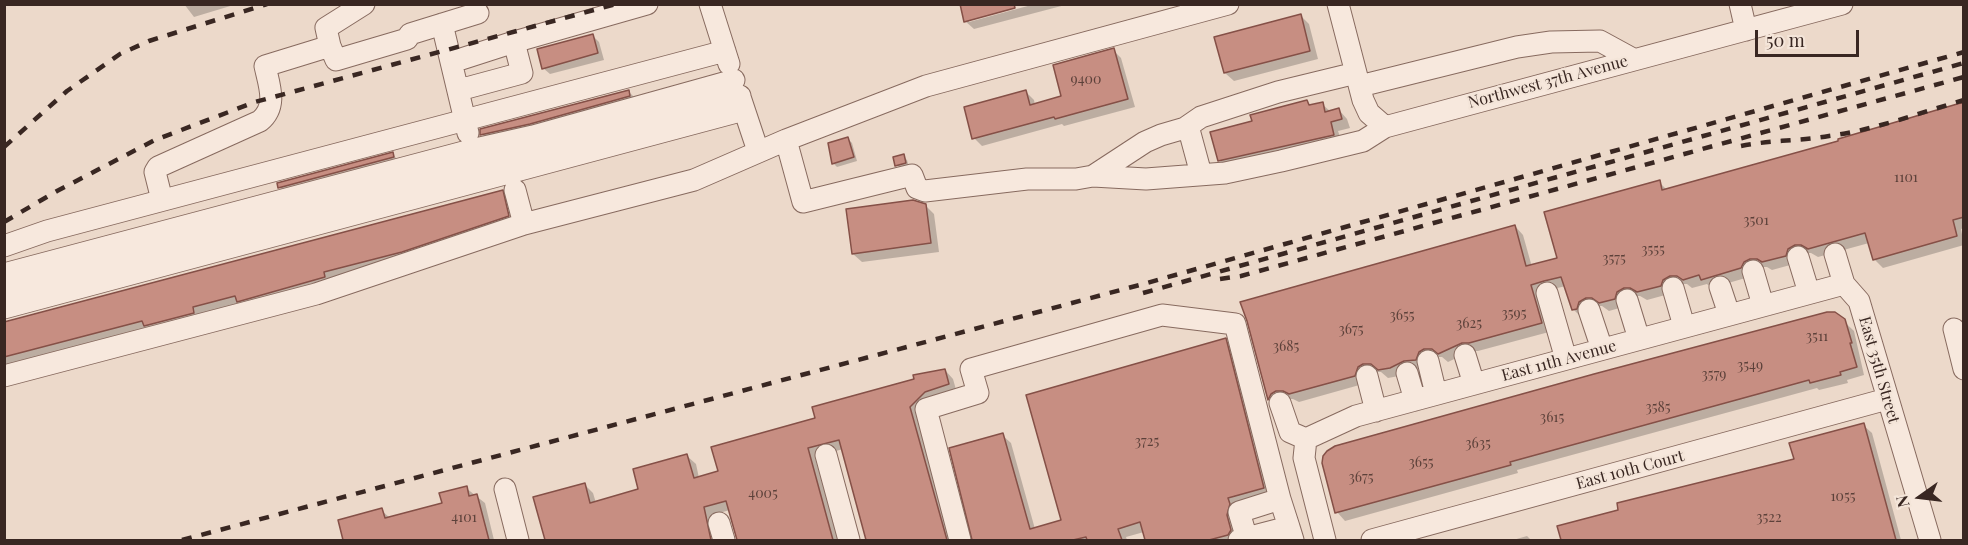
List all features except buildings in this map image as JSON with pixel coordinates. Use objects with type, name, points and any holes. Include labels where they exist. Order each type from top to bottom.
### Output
[{"type":"street","points":[[364,4],[326,28],[336,60],[407,39],[410,34],[478,13]]},
{"type":"street","points":[[452,62],[647,4]]},
{"type":"street","points":[[710,4],[758,151]]},
{"type":"street","points":[[4,376],[316,294],[524,224],[694,180],[758,151],[926,86],[1228,4]]},
{"type":"street","points":[[1338,4],[1369,113],[1385,127]]},
{"type":"street","points":[[1740,4],[1746,30]]},
{"type":"street","name":"Northwest 37th Avenue","points":[[786,140],[803,202],[912,174],[917,188],[925,190],[1016,180],[1076,179],[1093,176],[1146,179],[1252,168],[1363,141],[1385,127],[1842,4]]},
{"type":"street","points":[[442,24],[473,158]]},
{"type":"street","points":[[1093,176],[1153,138],[1188,126],[1201,117],[1270,94],[1551,42],[1600,41],[1633,59]]},
{"type":"street","points":[[459,90],[522,73],[514,42]]},
{"type":"street","points":[[153,235],[155,172],[160,164],[255,124],[268,113],[272,97],[265,66],[330,46]]},
{"type":"street","points":[[4,246],[75,223],[725,51]]},
{"type":"street","points":[[4,291],[231,223],[473,158],[533,136],[740,95]]},
{"type":"street","points":[[4,308],[740,95]]},
{"type":"street","points":[[1188,126],[1201,174]]},
{"type":"street","points":[[4,274],[153,235],[231,223],[275,203],[473,158]]},
{"type":"street","points":[[266,172],[275,203]]},
{"type":"street","points":[[515,190],[524,224]]},
{"type":"street","points":[[75,223],[83,254]]},
{"type":"street","name":"East 35th Street","points":[[1835,254],[1844,284],[1859,301],[1930,540]]},
{"type":"street","points":[[1798,257],[1809,293]]},
{"type":"street","points":[[1753,271],[1763,305],[1844,284]]},
{"type":"street","points":[[1720,286],[1729,314]]},
{"type":"street","points":[[1673,288],[1684,326]]},
{"type":"street","points":[[1547,293],[1566,358]]},
{"type":"street","points":[[1627,300],[1639,339]]},
{"type":"street","name":"East 11th Avenue","points":[[1306,438],[1356,416],[1763,305]]},
{"type":"street","points":[[1589,310],[1602,349]]},
{"type":"street","points":[[960,540],[926,409],[978,393],[971,369],[1162,315],[1235,324],[1291,534],[1243,539],[1239,512],[1281,499]]},
{"type":"street","points":[[1954,330],[1964,369]]},
{"type":"street","points":[[1465,355],[1474,384]]},
{"type":"street","points":[[1428,361],[1436,394]]},
{"type":"street","points":[[1407,373],[1415,400]]},
{"type":"street","points":[[1367,376],[1376,411]]},
{"type":"street","name":"East 10th Court","points":[[1372,540],[1887,399]]},
{"type":"street","points":[[1280,403],[1290,432],[1306,438],[1304,458],[1325,540]]},
{"type":"street","points":[[826,455],[849,540]]},
{"type":"street","points":[[505,489],[518,540]]},
{"type":"railway","points":[[4,147],[67,91],[120,54],[149,41],[267,4]]},
{"type":"railway","points":[[4,222],[57,191],[155,140],[255,102],[616,4]]},
{"type":"railway","points":[[182,540],[1147,283],[1964,52]]},
{"type":"railway","points":[[1143,293],[1964,63]]},
{"type":"railway","points":[[1220,279],[1241,276],[1964,77]]},
{"type":"railway","points":[[1741,146],[1846,133],[1964,100]]}]
